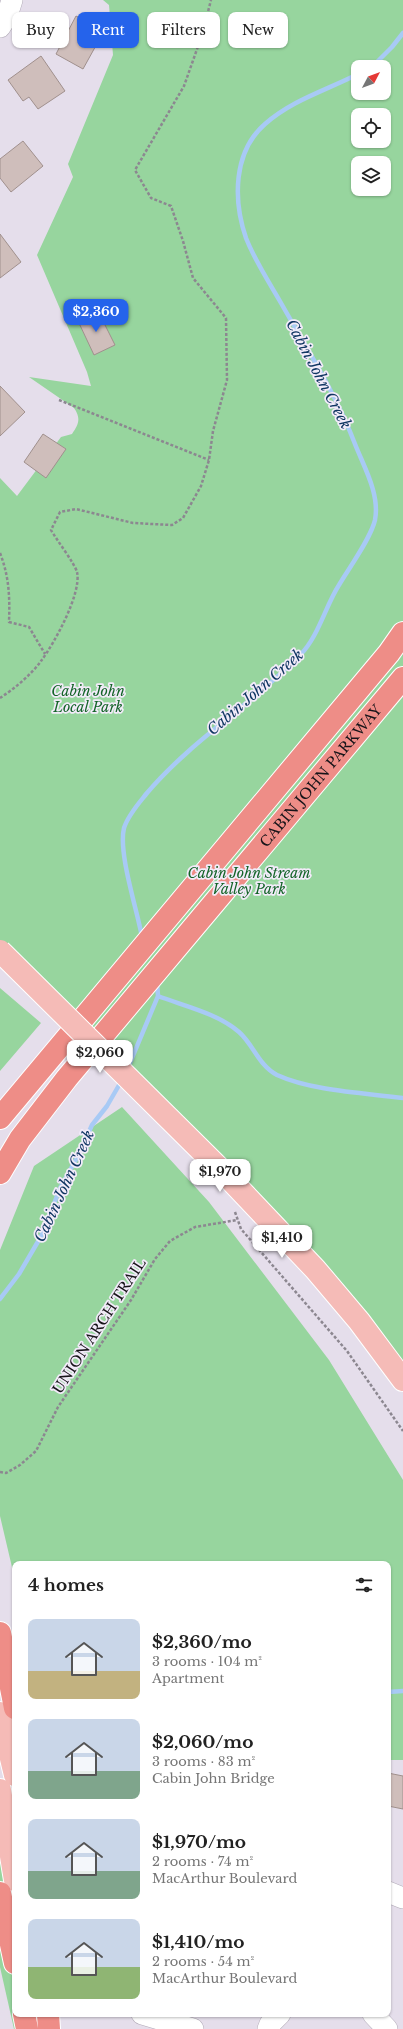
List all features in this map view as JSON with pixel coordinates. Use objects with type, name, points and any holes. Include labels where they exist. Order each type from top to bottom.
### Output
[{"type":"highway","name":"CABIN JOHN PARKWAY","points":[[0,1118],[389,653],[403,633]]},
{"type":"highway","name":"CABIN JOHN PARKWAY","points":[[0,1173],[20,1140],[67,1078],[403,678]]},
{"type":"highway","points":[[0,1633],[12,1693]]},
{"type":"highway","points":[[0,1893],[12,1949]]},
{"type":"highway","points":[[25,2017],[27,2029]]},
{"type":"highway","points":[[48,2017],[49,2029]]},
{"type":"main road","points":[[0,952],[223,1172],[319,1274],[359,1321],[403,1380]]},
{"type":"main road","points":[[0,1712],[12,1762]]},
{"type":"main road","points":[[0,1790],[12,1862]]},
{"type":"main road","points":[[27,2017],[27,2029]]},
{"type":"street","points":[[0,27],[7,16],[12,0]]},
{"type":"street","points":[[391,1893],[403,1898]]},
{"type":"street","points":[[268,2029],[270,2024],[277,2017]]},
{"type":"street","points":[[376,2017],[387,2029]]},
{"type":"street","points":[[147,2018],[193,2029]]},
{"type":"path","points":[[0,698],[9,692],[41,661],[61,626],[76,595],[76,572],[51,530],[60,512],[76,509],[133,523],[172,525],[183,518],[201,486],[209,460],[213,430],[227,380],[226,318],[193,278],[183,241],[171,206],[151,198],[134,170],[184,86],[202,35],[211,0]]},
{"type":"path","points":[[59,400],[209,460]]},
{"type":"path","points":[[0,553],[5,566],[10,591],[10,622],[29,627],[45,655]]},
{"type":"path","points":[[230,1206],[241,1229],[347,1351],[403,1431]]},
{"type":"path","name":"UNION ARCH TRAIL","points":[[0,1472],[6,1472],[20,1465],[36,1451],[58,1407],[131,1300],[154,1259],[170,1241],[195,1227],[238,1220]]},
{"type":"green space","name":"Cabin John Stream Valley Park","points":[[103,0],[403,0],[403,1380],[359,1321],[0,951],[0,478],[17,496],[61,437],[72,434],[78,424],[78,415],[74,408],[29,377],[91,386],[87,372],[37,255],[73,177],[68,164],[113,55],[112,48],[139,48],[139,12],[110,12],[109,5]]},
{"type":"green space","points":[[0,988],[41,1023],[0,1071]]},
{"type":"green space","points":[[122,1107],[209,1202],[329,1360],[403,1480],[403,1760],[391,1760],[391,1561],[12,1561],[12,1567],[0,1516],[0,1250],[34,1166]]},
{"type":"green space","points":[[12,1835],[12,2017],[16,2017],[20,2029],[14,2029],[0,1967],[0,1845]]},
{"type":"building","points":[[77,17],[77,48],[95,48],[83,69],[56,54],[59,48],[69,48],[69,29]]},
{"type":"building","points":[[41,56],[65,91],[38,109],[29,97],[23,101],[8,80]]},
{"type":"building","points":[[23,141],[43,166],[11,192],[0,178],[0,159]]},
{"type":"building","points":[[0,234],[21,262],[0,278]]},
{"type":"building","points":[[98,311],[115,345],[94,355],[78,321]]},
{"type":"building","points":[[0,386],[25,412],[0,436]]},
{"type":"building","points":[[43,434],[66,449],[46,478],[24,462]]},
{"type":"building","points":[[391,1774],[403,1776],[403,1809],[391,1807]]},
{"type":"waterway","name":"Cabin John Creek","points":[[379,60],[403,33]]},
{"type":"waterway","name":"Cabin John Creek","points":[[142,937],[124,852],[124,828],[128,818],[147,793],[165,774],[203,738],[263,689],[307,647],[317,630],[334,593],[369,535],[375,520],[375,500],[367,471],[339,407],[321,372],[262,271],[250,247],[242,223],[238,193],[241,162],[254,135],[265,124],[287,108],[351,77]]},
{"type":"waterway","name":"Cabin John Creek","points":[[127,1070],[158,996],[157,982]]},
{"type":"waterway","points":[[158,996],[211,1015],[230,1025],[244,1037],[265,1066],[277,1075],[306,1085],[322,1088],[403,1098]]},
{"type":"waterway","name":"Cabin John Creek","points":[[0,1299],[19,1274],[43,1233],[60,1188],[78,1156],[92,1125],[107,1106],[122,1080]]},
{"type":"waterway","points":[[391,1692],[403,1691]]},
{"type":"park label","name":"Cabin John Local Park","points":[[88,700]]}]
